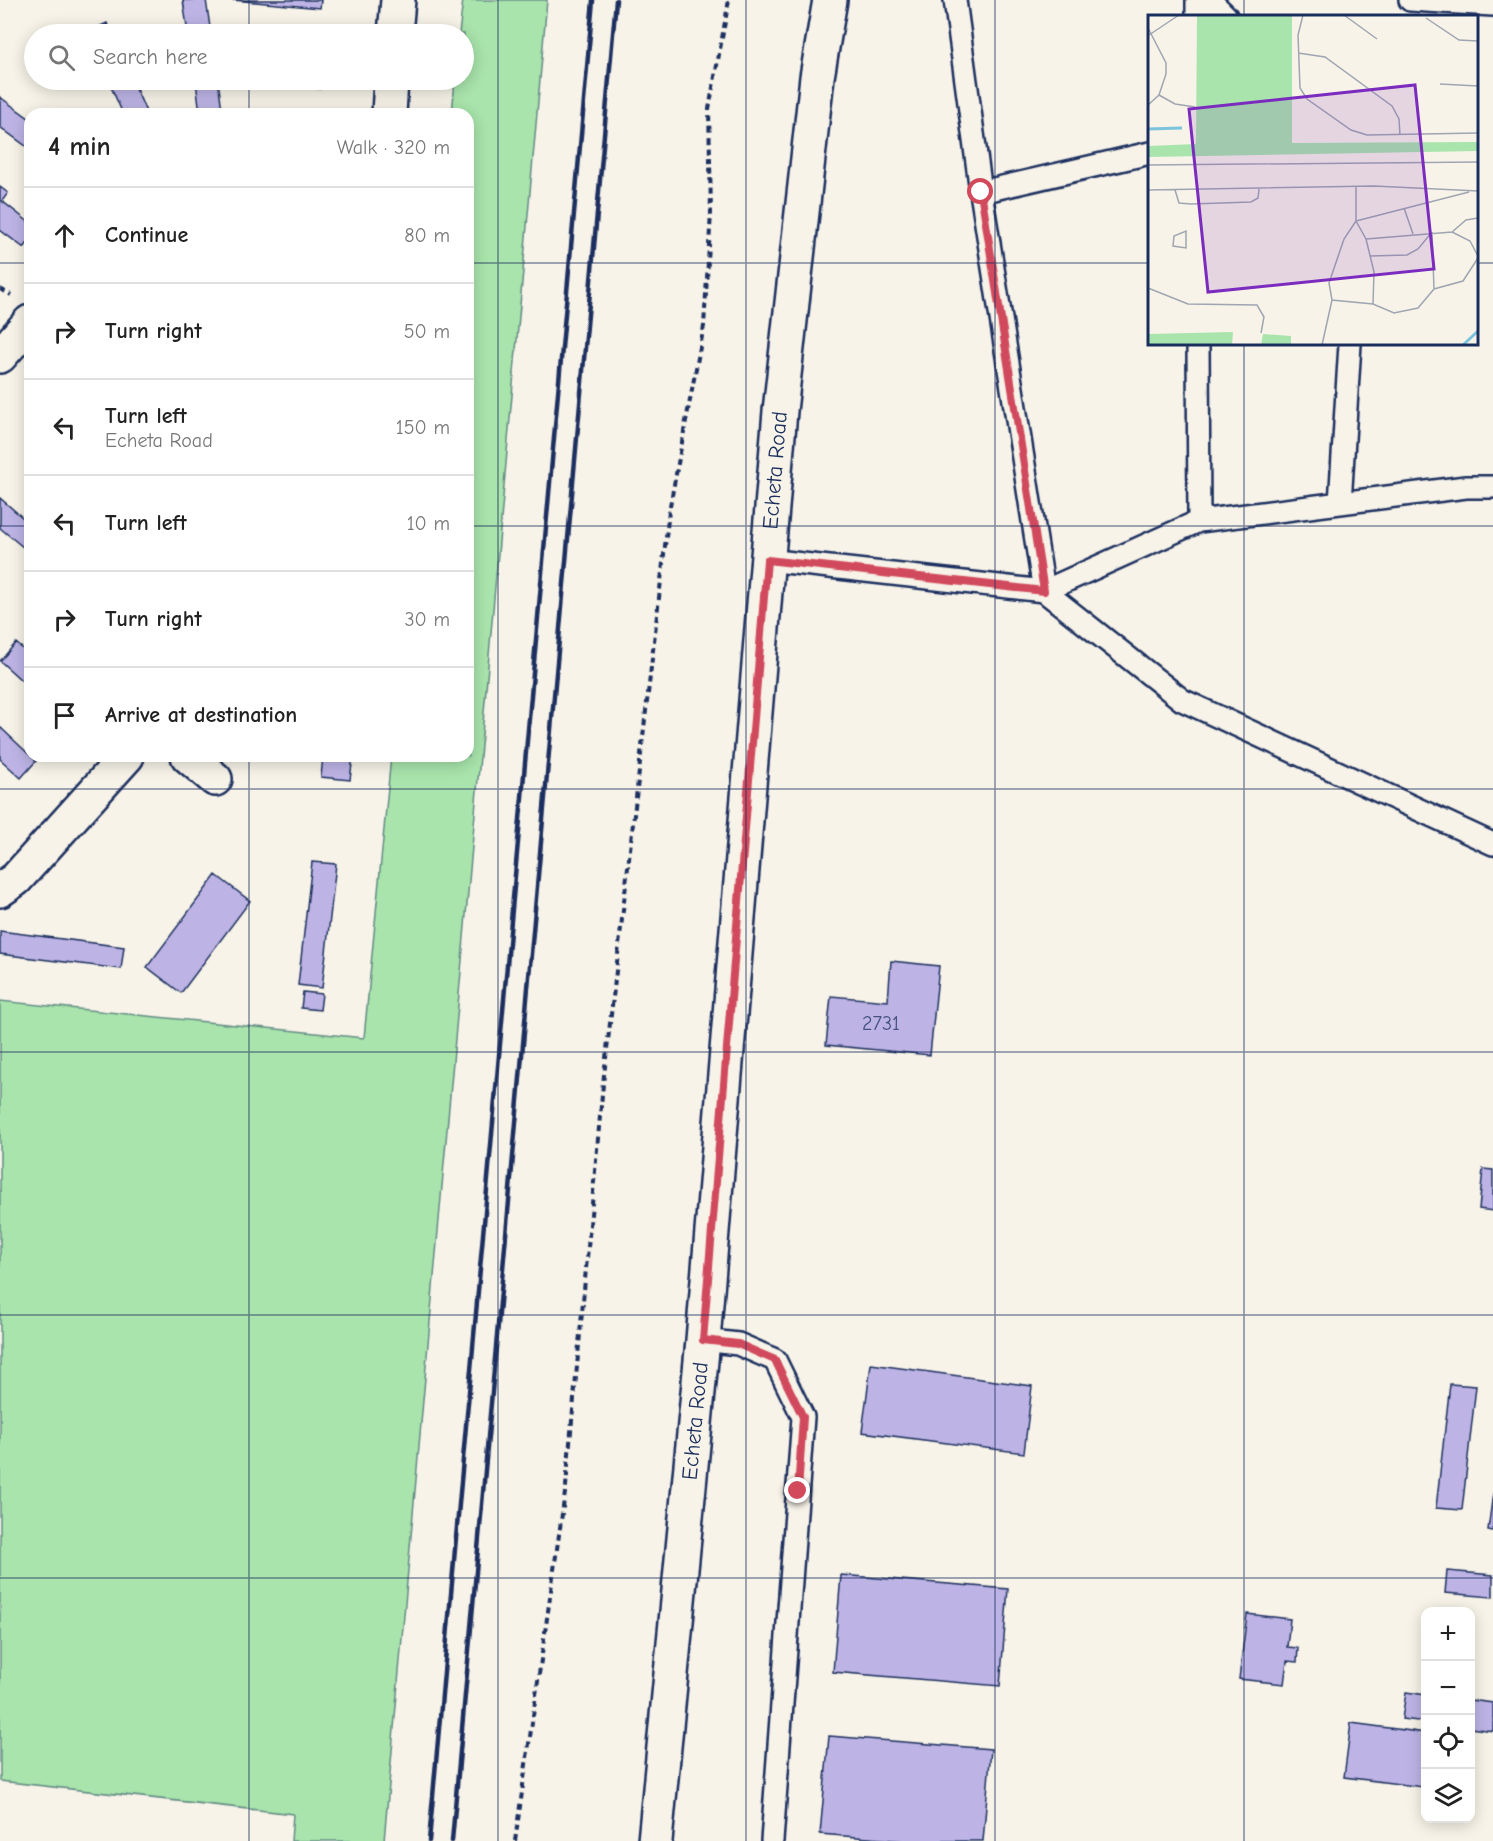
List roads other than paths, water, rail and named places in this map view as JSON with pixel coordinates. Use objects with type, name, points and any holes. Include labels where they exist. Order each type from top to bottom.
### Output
[{"type":"street","points":[[396,24],[398,0]]},
{"type":"street","name":"Echeta Road","points":[[655,1841],[703,1340],[780,411],[817,77],[830,0]]},
{"type":"street","points":[[389,108],[390,90]]},
{"type":"street","points":[[0,356],[24,329]]},
{"type":"street","points":[[0,890],[16,879],[122,762]]},
{"type":"street","points":[[195,762],[215,779]]},
{"type":"lane","points":[[955,0],[981,192],[1044,591],[1182,700],[1493,844]]},
{"type":"lane","points":[[1210,0],[1226,15]]},
{"type":"lane","points":[[1410,0],[1493,5]]},
{"type":"lane","points":[[981,192],[1148,153]]},
{"type":"lane","points":[[1198,345],[1199,521]]},
{"type":"lane","points":[[1340,503],[1350,345]]},
{"type":"lane","points":[[767,560],[1044,591],[1199,521],[1466,487],[1493,488]]},
{"type":"lane","points":[[703,1340],[738,1344],[775,1360],[803,1417],[772,1841]]},
{"type":"railway","points":[[429,1841],[593,0]]},
{"type":"railway","points":[[452,1841],[616,0]]}]
